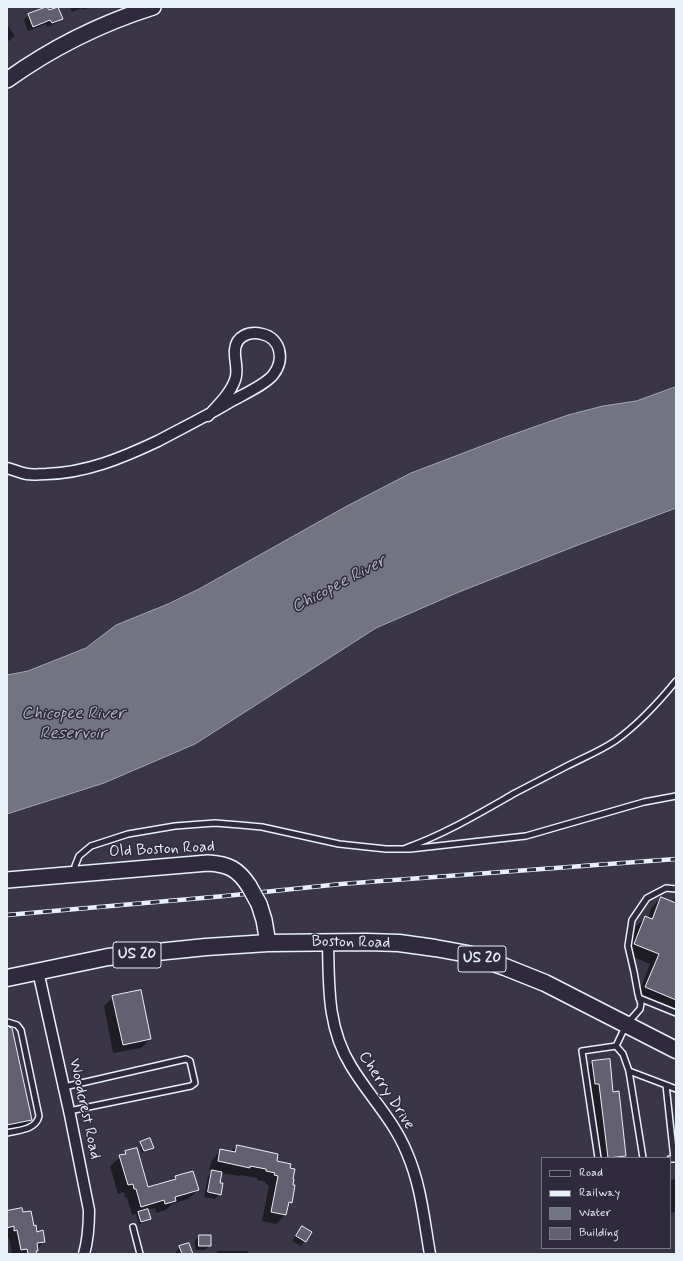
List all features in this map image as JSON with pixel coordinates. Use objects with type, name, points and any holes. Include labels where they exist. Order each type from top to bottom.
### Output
[{"type":"main road","name":"Boston Road","points":[[7,978],[108,957],[206,947],[268,943],[399,943],[468,954],[505,967],[545,983],[676,1050]]},
{"type":"street","points":[[7,80],[44,55],[86,32],[153,7]]},
{"type":"street","points":[[7,468],[28,474],[59,474],[102,465],[136,452],[208,416],[253,390],[273,375],[279,364],[279,346],[268,336],[250,333],[241,337],[234,351],[237,370],[236,379],[225,397],[208,416]]},
{"type":"street","name":"Old Boston Road","points":[[7,880],[199,863],[224,864],[235,870],[246,880],[259,904],[264,920],[268,943]]},
{"type":"street","name":"Cherry Drive","points":[[328,942],[330,1002],[337,1035],[351,1066],[385,1113],[407,1153],[421,1197],[430,1254]]},
{"type":"street","name":"Woodcrest Road","points":[[38,971],[64,1087],[89,1210],[87,1245],[84,1254]]},
{"type":"lane","points":[[402,849],[425,841],[595,753],[615,741],[650,711],[676,681]]},
{"type":"lane","points":[[76,873],[75,866],[79,856],[91,846],[128,834],[194,824],[240,824],[262,827],[339,844],[386,849],[402,849],[526,836],[644,802],[676,796]]},
{"type":"lane","points":[[616,1046],[626,1024],[640,1008],[641,1004],[628,946],[632,920],[647,898],[666,888],[676,889]]},
{"type":"lane","points":[[639,998],[676,1013]]},
{"type":"lane","points":[[7,1022],[12,1022],[21,1030],[39,1116],[38,1120],[30,1128],[7,1133]]},
{"type":"lane","points":[[616,1046],[623,1054],[629,1071],[643,1157]]},
{"type":"lane","points":[[598,1157],[582,1051],[616,1046]]},
{"type":"lane","points":[[64,1087],[186,1059],[190,1061],[195,1083],[192,1086],[69,1111]]},
{"type":"lane","points":[[629,1071],[676,1089]]},
{"type":"lane","points":[[666,1085],[674,1158],[671,1159]]},
{"type":"lane","points":[[133,1228],[140,1254]]},
{"type":"water","points":[[676,387],[676,508],[459,592],[376,628],[195,744],[104,783],[7,814],[7,675],[28,671],[86,648],[116,625],[168,604],[199,589],[347,506],[411,473],[568,415],[603,406],[636,401]]},
{"type":"building","points":[[47,7],[49,10],[58,7],[63,19],[52,23],[50,20],[33,27],[28,14]]},
{"type":"building","points":[[661,897],[676,903],[676,1000],[645,987],[659,954],[634,944],[645,916],[652,919]]},
{"type":"building","points":[[141,990],[151,1039],[123,1045],[112,996]]},
{"type":"building","points":[[7,1026],[12,1028],[32,1120],[7,1125]]},
{"type":"building","points":[[610,1059],[613,1092],[619,1091],[626,1156],[608,1157],[599,1084],[595,1084],[592,1061]]},
{"type":"building","points":[[150,1138],[154,1148],[144,1151],[140,1142]]},
{"type":"building","points":[[237,1145],[278,1154],[277,1161],[291,1164],[290,1168],[295,1169],[293,1185],[295,1185],[292,1203],[289,1202],[286,1215],[271,1212],[278,1176],[274,1175],[275,1173],[266,1171],[266,1169],[250,1166],[250,1168],[218,1161],[220,1149],[235,1152]]},
{"type":"building","points":[[137,1148],[148,1187],[176,1179],[175,1176],[193,1171],[199,1190],[175,1197],[176,1201],[165,1204],[164,1200],[141,1207],[136,1189],[134,1189],[133,1184],[128,1185],[119,1155],[126,1154],[125,1151]]},
{"type":"building","points":[[212,1170],[222,1172],[220,1183],[223,1183],[221,1195],[208,1192]]},
{"type":"building","points":[[22,1208],[23,1212],[31,1211],[34,1226],[36,1225],[37,1232],[43,1230],[45,1242],[37,1243],[37,1254],[28,1254],[27,1249],[21,1250],[17,1230],[14,1231],[14,1226],[7,1228],[7,1211]]},
{"type":"building","points":[[148,1209],[151,1219],[141,1222],[138,1212]]},
{"type":"building","points":[[302,1226],[312,1232],[306,1242],[296,1236]]},
{"type":"building","points":[[199,1235],[211,1235],[211,1246],[199,1246]]},
{"type":"building","points":[[189,1243],[193,1254],[182,1254],[179,1246]]},
{"type":"railway","points":[[7,915],[225,896],[341,884],[676,859]]},
{"type":"water label","name":"Chicopee River","points":[[339,585]]},
{"type":"water label","name":"Chicopee River Reservoir","points":[[73,724]]}]
